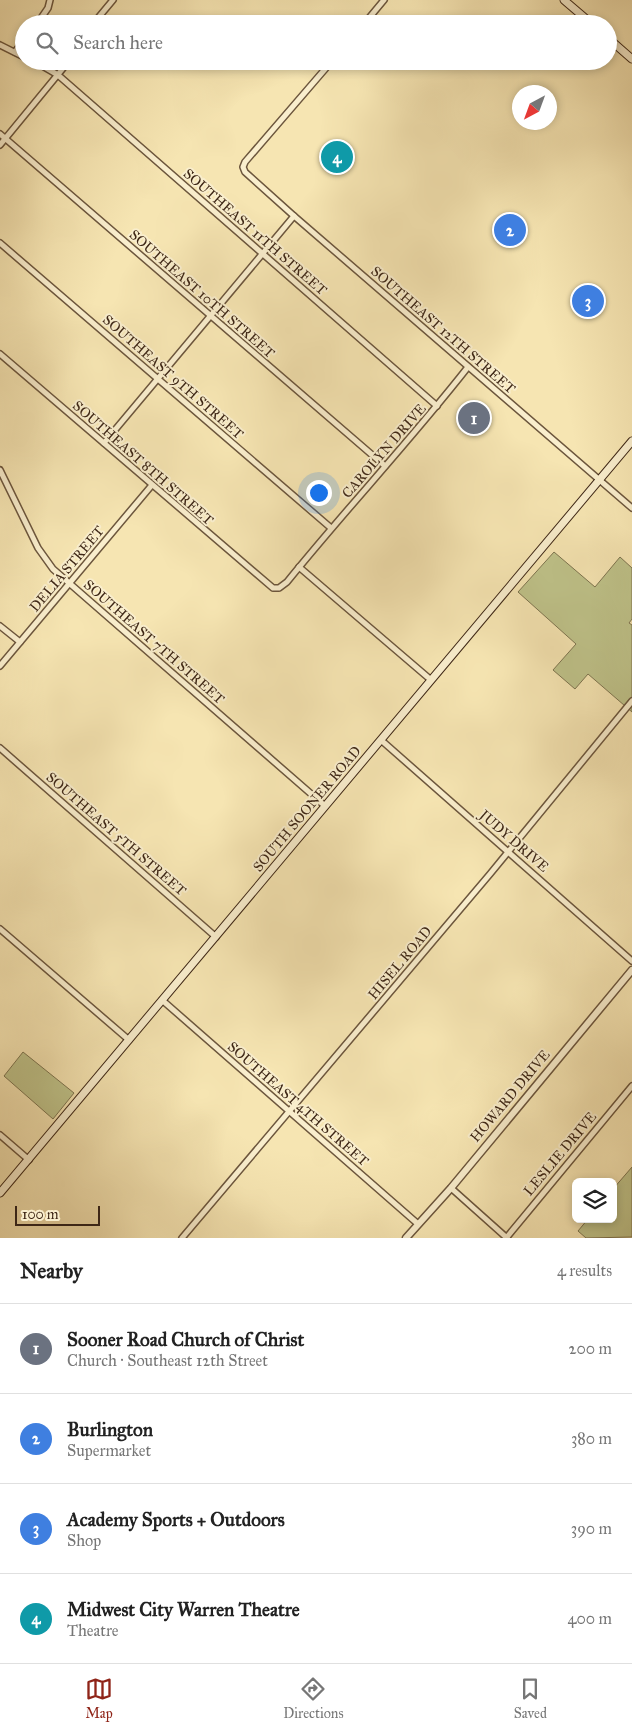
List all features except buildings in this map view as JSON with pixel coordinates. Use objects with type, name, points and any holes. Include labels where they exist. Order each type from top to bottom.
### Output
[{"type":"main road","points":[[568,1],[583,15]]},
{"type":"main road","points":[[617,46],[632,58]]},
{"type":"main road","name":"SOUTH SOONER ROAD","points":[[0,1193],[632,441]]},
{"type":"street","points":[[43,15],[50,0]]},
{"type":"street","points":[[100,15],[113,0]]},
{"type":"street","points":[[372,15],[384,0]]},
{"type":"street","points":[[0,45],[15,52]]},
{"type":"street","name":"SOUTHEAST 11TH STREET","points":[[49,70],[58,75],[438,406]]},
{"type":"street","points":[[0,145],[62,70]]},
{"type":"street","name":"SOUTHEAST 12TH STREET","points":[[324,70],[243,167],[252,180],[632,508]]},
{"type":"street","name":"SOUTHEAST 10TH STREET","points":[[0,134],[385,466]]},
{"type":"street","points":[[104,443],[294,216]]},
{"type":"street","name":"SOUTHEAST 9TH STREET","points":[[0,243],[331,528]]},
{"type":"street","name":"SOUTHEAST 8TH STREET","points":[[0,354],[272,588]]},
{"type":"street","name":"CAROLYN DRIVE","points":[[272,588],[280,588],[287,582],[331,528],[438,406],[468,367]]},
{"type":"street","name":"SOUTHEAST 7TH STREET","points":[[0,470],[38,548],[53,569],[325,806]]},
{"type":"street","name":"DELIA STREET","points":[[0,666],[152,486]]},
{"type":"street","points":[[299,567],[431,680]]},
{"type":"street","points":[[0,626],[20,642]]},
{"type":"street","name":"HISEL ROAD","points":[[182,1238],[632,701]]},
{"type":"street","name":"JUDY DRIVE","points":[[380,740],[632,960]]},
{"type":"street","name":"SOUTHEAST 5TH STREET","points":[[0,748],[216,937]]},
{"type":"street","points":[[0,930],[129,1040]]},
{"type":"street","name":"HOWARD DRIVE","points":[[406,1238],[451,1188],[632,970]]},
{"type":"street","name":"SOUTHEAST 4TH STREET","points":[[162,1000],[418,1224]]},
{"type":"street","name":"LESLIE DRIVE","points":[[507,1238],[632,1086]]},
{"type":"street","points":[[0,1135],[29,1160]]},
{"type":"street","points":[[451,1188],[507,1238]]},
{"type":"green space","points":[[554,552],[595,587],[620,557],[632,568],[632,619],[629,623],[632,625],[632,712],[588,674],[575,689],[553,670],[576,644],[518,592]]},
{"type":"green space","points":[[23,1052],[74,1093],[53,1119],[4,1076]]},
{"type":"green space","points":[[632,1167],[632,1237],[586,1238],[578,1231],[585,1223],[617,1223],[617,1184]]},
{"type":"place","name":"Midwest City Warren Theatre","points":[[337,157]]},
{"type":"place","name":"Burlington","points":[[510,230]]},
{"type":"place","name":"Academy Sports + Outdoors","points":[[588,301]]},
{"type":"place","name":"Sooner Road Church of Christ","points":[[474,418]]}]
